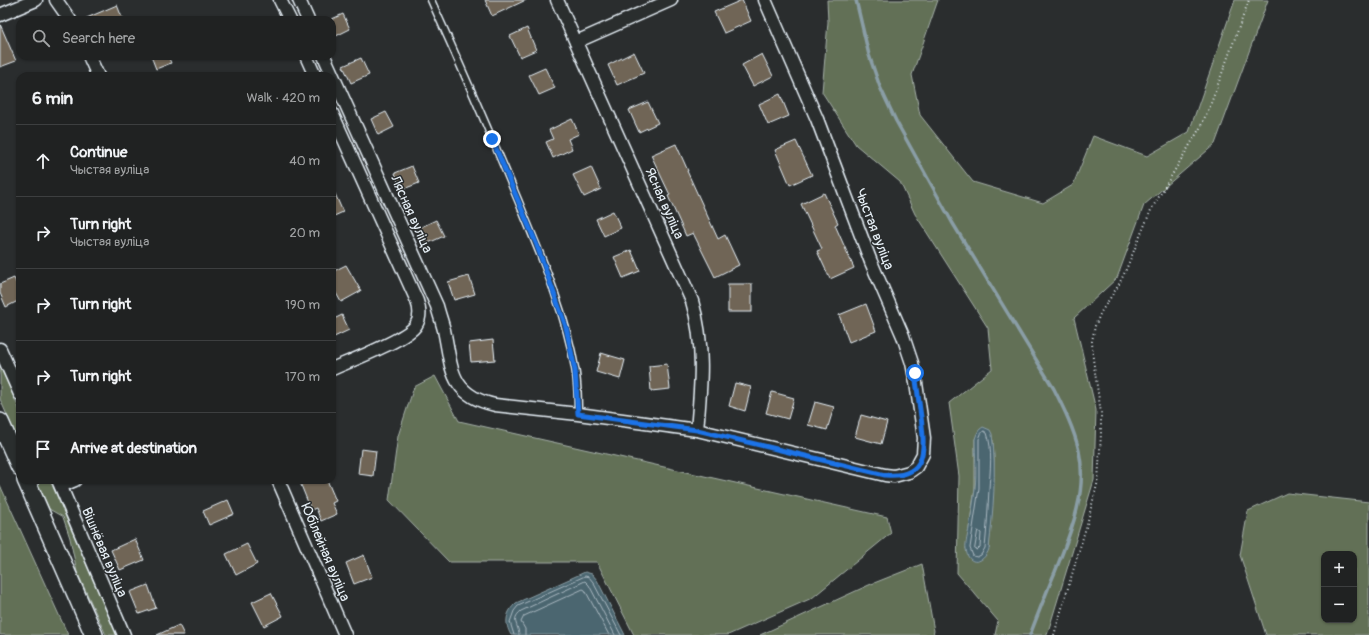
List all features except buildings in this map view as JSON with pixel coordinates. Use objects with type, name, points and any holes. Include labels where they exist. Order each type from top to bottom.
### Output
[{"type":"street","points":[[0,15],[36,0]]},
{"type":"street","points":[[56,0],[67,16]]},
{"type":"street","points":[[280,0],[288,16]]},
{"type":"street","points":[[299,0],[306,16]]},
{"type":"street","name":"Ясная вуліца","points":[[558,0],[692,301],[698,326],[701,355],[701,390],[697,430]]},
{"type":"street","points":[[576,42],[671,0]]},
{"type":"street","name":"Чыстая вуліца","points":[[697,430],[894,476],[909,472],[916,467],[920,460],[924,446],[916,383],[911,359],[903,336],[868,254],[817,119],[765,0]]},
{"type":"street","points":[[91,60],[96,72]]},
{"type":"street","points":[[308,60],[313,72]]},
{"type":"street","name":"Лясная вуліца","points":[[326,60],[331,72]]},
{"type":"street","name":"Лясная вуліца","points":[[336,83],[437,306],[444,330],[452,370],[456,380],[468,393],[486,402],[578,414]]},
{"type":"street","points":[[336,122],[419,306],[420,312],[416,325],[412,331],[401,338],[336,367]]},
{"type":"street","points":[[0,349],[16,385]]},
{"type":"street","points":[[578,414],[697,430]]},
{"type":"street","points":[[0,422],[16,458]]},
{"type":"street","points":[[28,484],[94,635]]},
{"type":"street","name":"Вішнёвая вуліца","points":[[59,484],[124,635]]},
{"type":"street","name":"Юбілейная вуліца","points":[[280,484],[345,635]]},
{"type":"lane","points":[[431,0],[495,146],[552,285],[566,327],[571,349],[575,370],[578,414]]},
{"type":"path","points":[[1054,635],[1092,509],[1098,482],[1102,434],[1101,413],[1093,359],[1092,341],[1095,326],[1101,312],[1118,286],[1125,272],[1151,210],[1200,128],[1210,106],[1250,0]]},
{"type":"green space","points":[[827,0],[938,0],[912,75],[920,115],[973,182],[1043,203],[1073,185],[1093,136],[1147,156],[1189,132],[1235,0],[1268,0],[1215,144],[1144,205],[1117,278],[1074,318],[1096,410],[1094,480],[1047,635],[995,635],[998,621],[957,573],[959,476],[949,403],[992,369],[988,328],[915,214],[900,182],[856,145],[822,92],[828,22]],"holes":[[[980,429],[993,440],[994,461],[989,549],[966,549],[975,488],[975,439]]]},
{"type":"green space","points":[[0,366],[16,402],[16,436],[0,399]]},
{"type":"green space","points":[[435,376],[459,421],[887,517],[891,533],[812,598],[728,635],[634,635],[597,562],[449,562],[389,500],[398,436],[414,387]]},
{"type":"green space","points":[[38,484],[52,484],[117,635],[106,635],[77,572],[70,538],[63,517],[49,509]]},
{"type":"green space","points":[[0,485],[68,635],[0,635]]},
{"type":"green space","points":[[1287,493],[1369,502],[1369,635],[1266,635],[1240,555],[1248,511]]},
{"type":"green space","points":[[922,564],[934,631],[933,635],[760,635],[869,585]]},
{"type":"water","points":[[983,427],[990,430],[992,434],[994,491],[992,520],[989,549],[987,554],[980,560],[973,561],[967,555],[966,544],[976,482],[975,439],[980,429]]},
{"type":"water","points":[[585,572],[592,574],[597,580],[625,635],[511,635],[507,626],[507,618],[510,610],[516,603]]},
{"type":"waterway","points":[[856,0],[869,55],[880,87],[896,121],[952,222],[1054,389],[1077,443],[1081,467],[1081,482],[1076,513],[1072,528],[1030,635]]},
{"type":"route","points":[[492,139],[536,243],[566,327],[575,370],[578,414],[697,430],[894,476],[902,475],[916,467],[923,454],[924,438],[915,373]]}]
